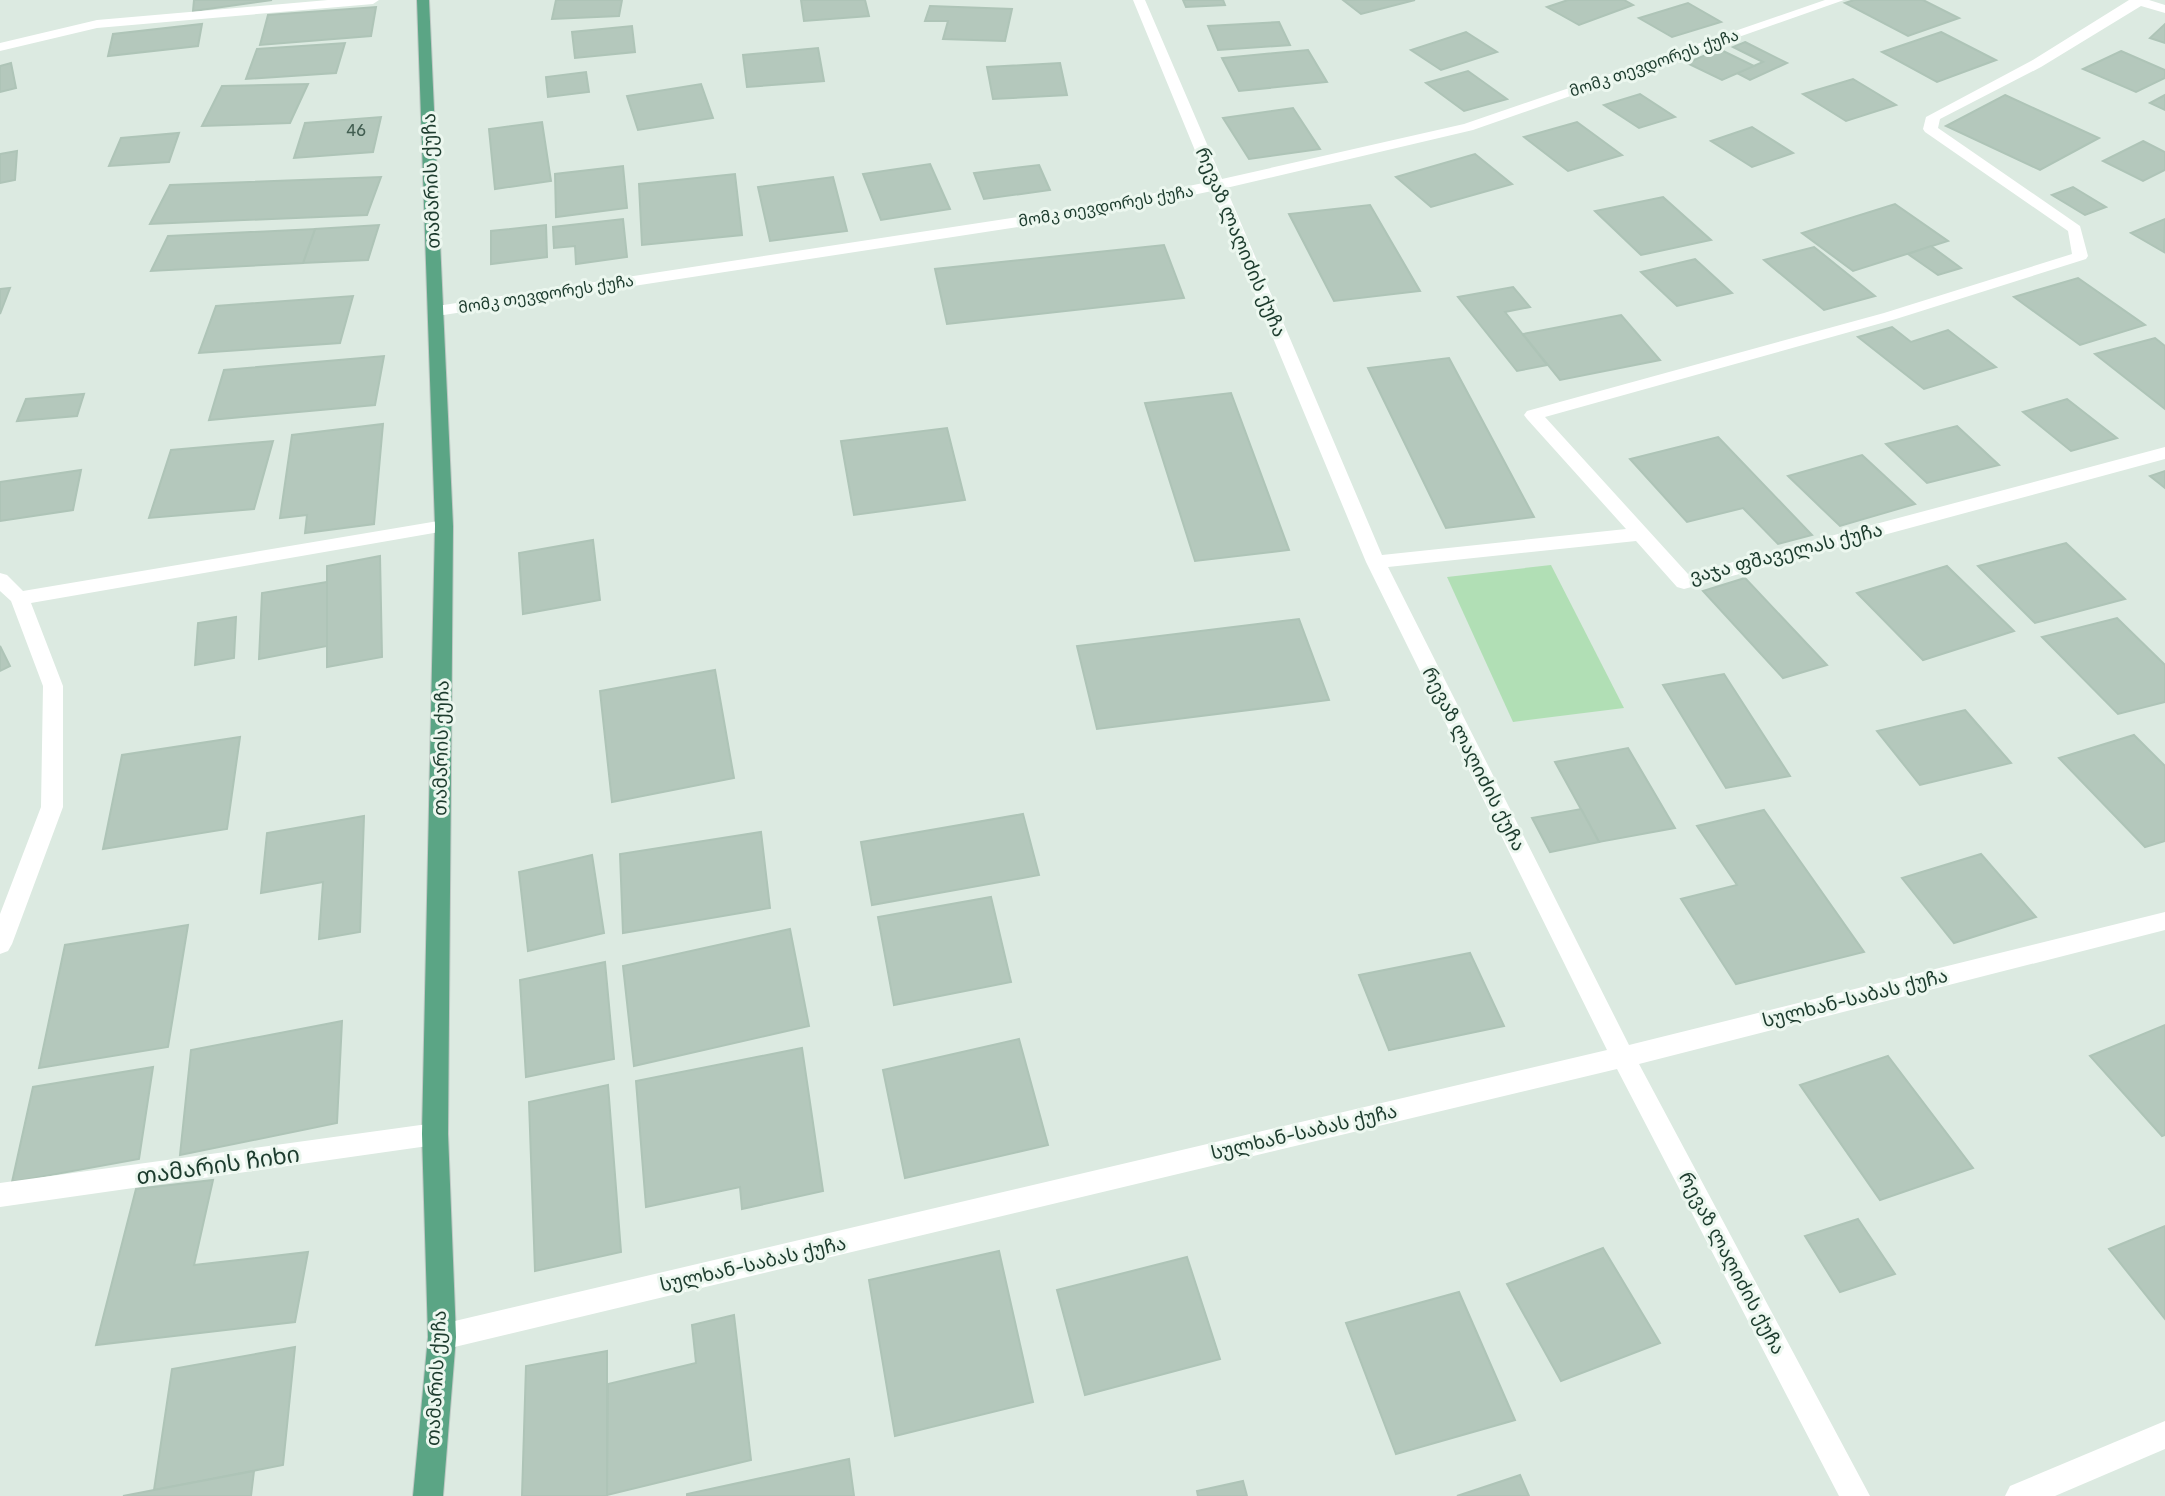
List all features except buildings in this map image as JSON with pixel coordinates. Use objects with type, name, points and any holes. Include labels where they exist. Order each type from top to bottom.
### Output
[{"type":"main road","name":"თამარის ქუჩა","points":[[424,0],[444,526],[435,1135],[442,1337],[428,1496]]},
{"type":"street","points":[[0,47],[97,24],[373,0]]},
{"type":"street","name":"რევაზ ლაღიძის ქუჩა","points":[[1139,0],[1376,562],[1623,1057],[1855,1496]]},
{"type":"street","name":"მომკ თევდორეს ქუჩა","points":[[437,311],[1097,210],[1217,185],[1468,127],[1838,0]]},
{"type":"street","points":[[1642,534],[1533,415],[1889,316],[2080,256],[2075,229],[1930,130],[1933,117],[2036,64],[2138,1],[2165,9]]},
{"type":"street","name":"ვაჯა ფშაველას ქუჩა","points":[[1642,534],[1684,582],[2165,453]]},
{"type":"street","points":[[19,598],[444,526]]},
{"type":"street","points":[[1376,562],[1642,534]]},
{"type":"street","points":[[0,580],[19,598],[53,686],[52,807],[0,944]]},
{"type":"street","name":"სულხან-საბას ქუჩა","points":[[442,1337],[1623,1057],[2165,921]]},
{"type":"street","name":"თამარის ჩიხი","points":[[0,1195],[435,1135]]},
{"type":"street","points":[[2020,1496],[2165,1436]]},
{"type":"green space","points":[[1551,565],[1624,708],[1513,722],[1447,577]]}]
